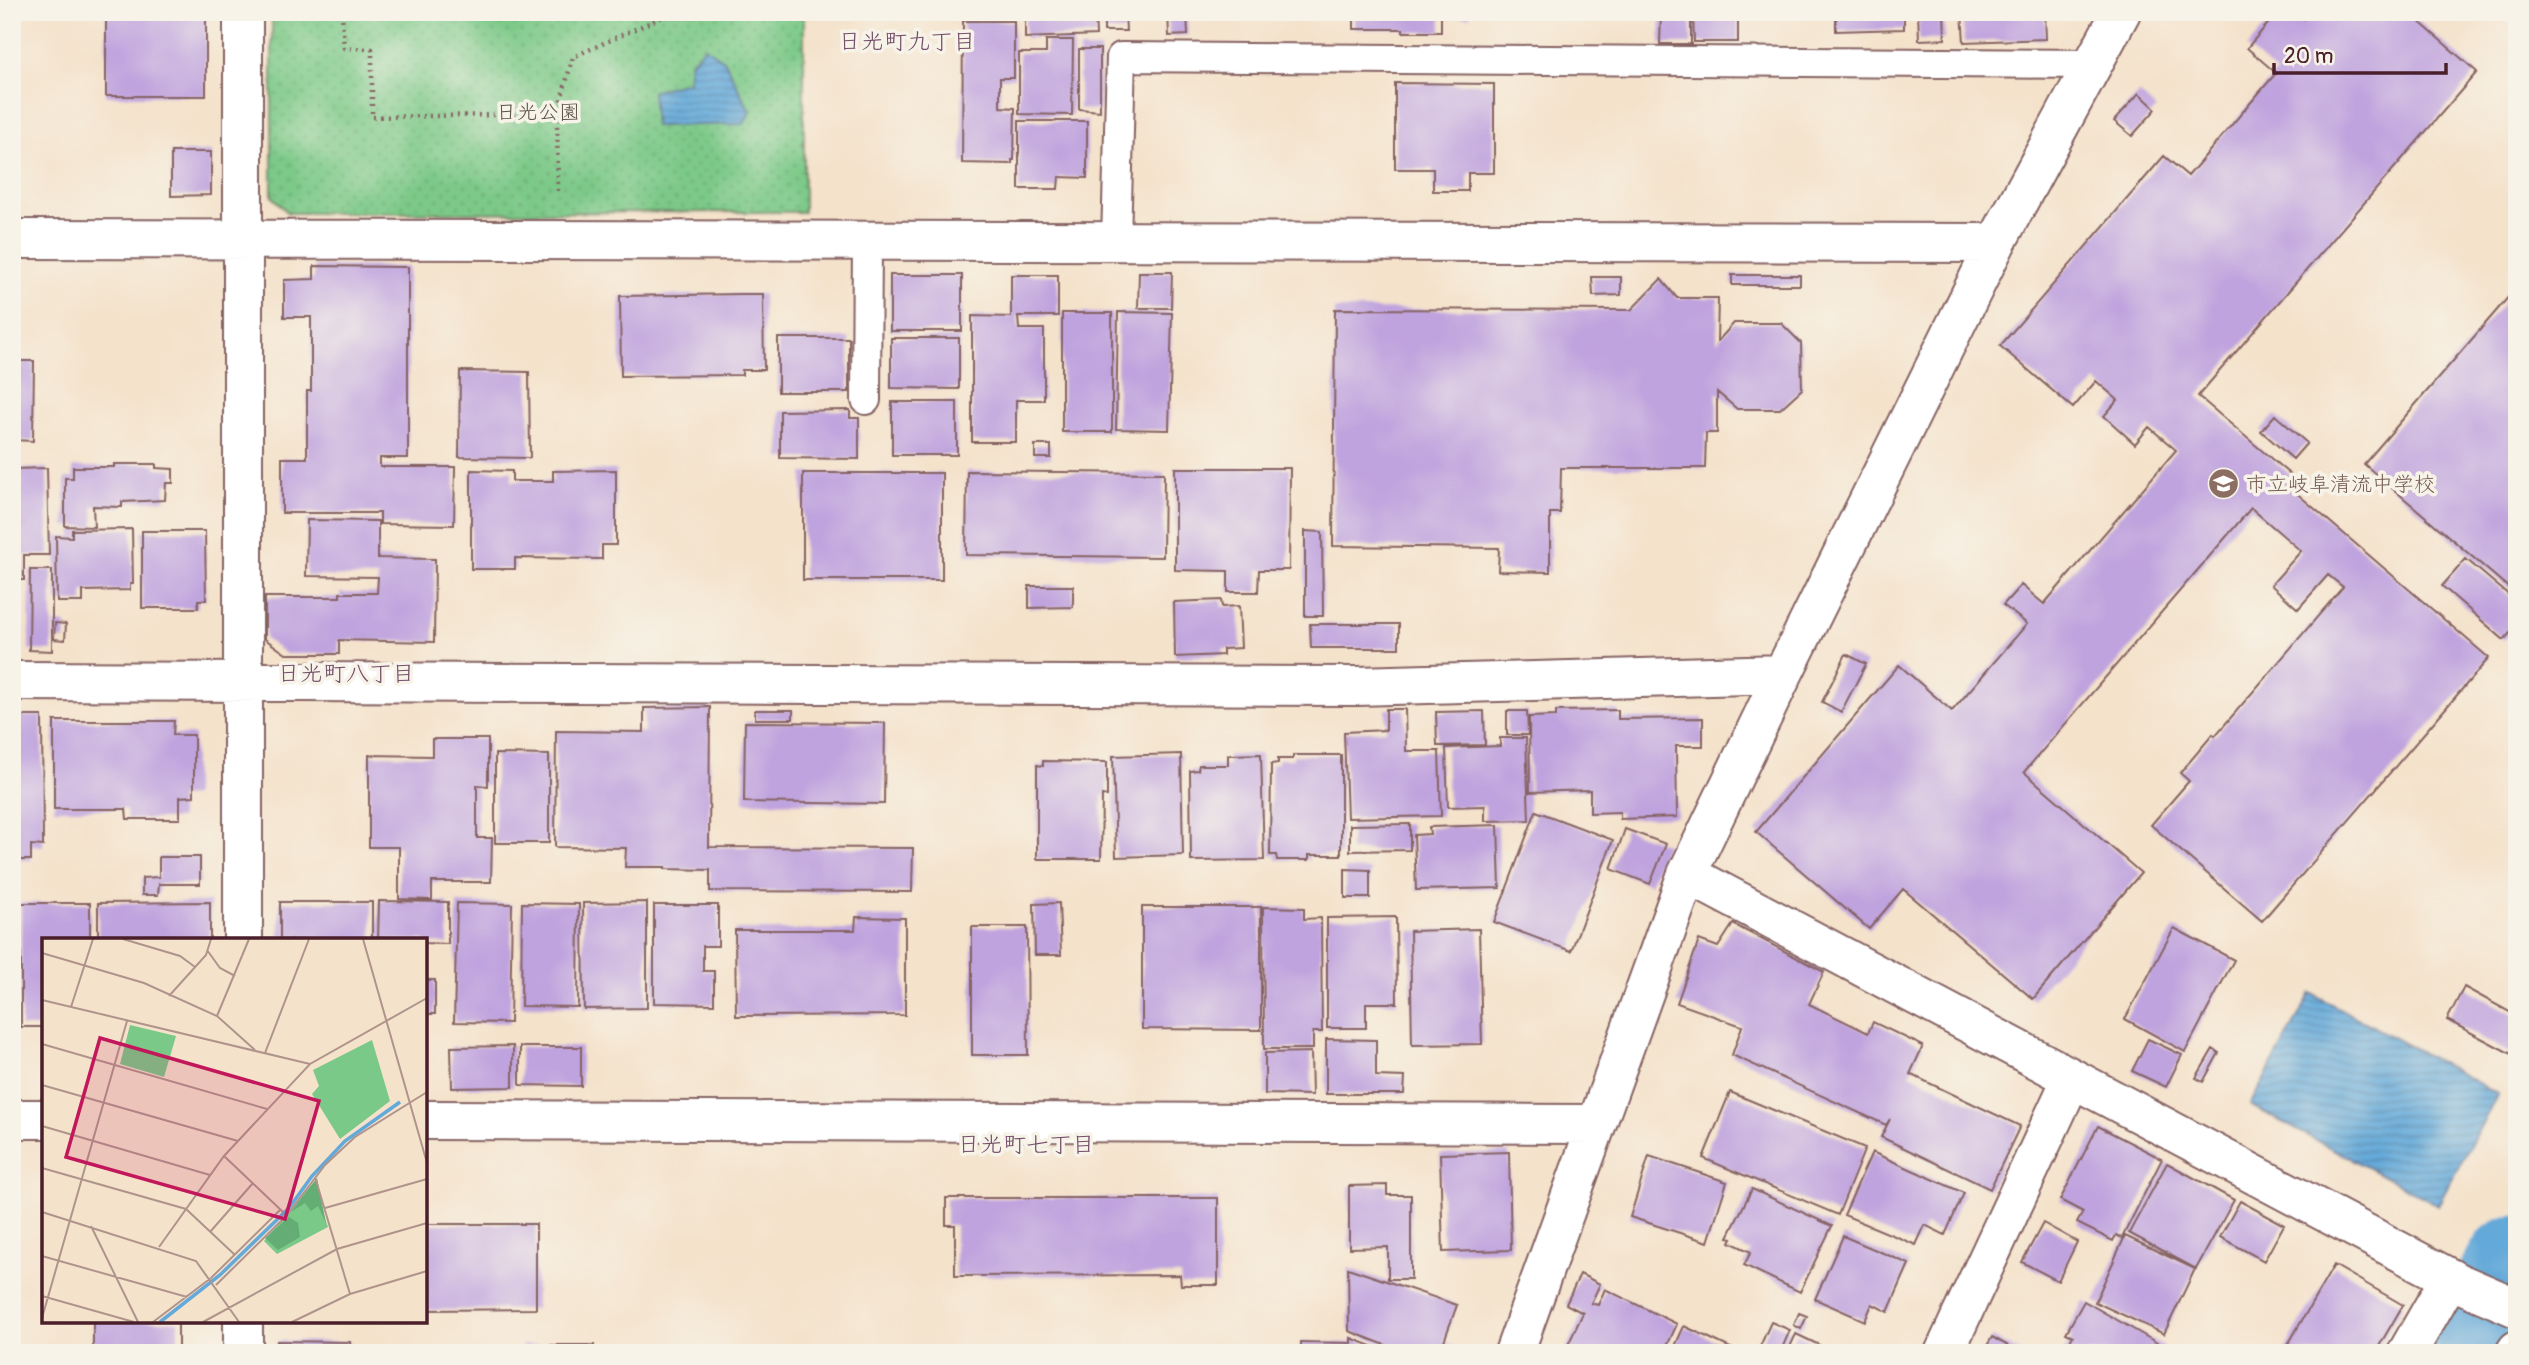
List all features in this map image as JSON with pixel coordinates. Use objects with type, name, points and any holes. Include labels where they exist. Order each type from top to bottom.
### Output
[{"type":"street","points":[[243,12],[243,938]]},
{"type":"street","points":[[1514,1353],[1687,874],[1996,243],[2121,12]]},
{"type":"street","points":[[12,239],[1996,243]]},
{"type":"street","points":[[12,681],[1357,685],[1783,674]]},
{"type":"street","points":[[1687,874],[2454,1280],[2517,1308]]},
{"type":"street","points":[[1944,1353],[2072,1078]]},
{"type":"street","points":[[12,1119],[42,1119]]},
{"type":"street","points":[[427,1120],[1596,1124]]},
{"type":"street","points":[[2407,1353],[2454,1280]]},
{"type":"street","points":[[243,1323],[243,1353]]},
{"type":"lane","points":[[1116,241],[1121,57],[2093,64]]},
{"type":"lane","points":[[866,400],[867,241]]},
{"type":"path","points":[[342,12],[344,48],[372,49],[372,117],[557,114]]},
{"type":"path","points":[[559,240],[557,114],[573,57],[673,12]]},
{"type":"green space","name":"日光公園","points":[[272,12],[804,12],[804,212],[288,213],[272,196]]},
{"type":"water","points":[[705,47],[724,60],[750,111],[744,124],[655,126],[652,91],[688,82],[690,63]]},
{"type":"water","points":[[2311,993],[2498,1094],[2438,1205],[2250,1105]]},
{"type":"building","points":[[106,12],[149,12],[148,17],[206,17],[206,96],[106,96]]},
{"type":"building","points":[[1025,12],[1095,12],[1096,35],[1025,38]]},
{"type":"building","points":[[1104,12],[1125,12],[1126,31],[1104,31]]},
{"type":"building","points":[[1168,12],[1187,12],[1188,35],[1169,36]]},
{"type":"building","points":[[1354,12],[1470,12],[1470,17],[1441,16],[1441,32],[1403,32],[1403,29],[1354,29]]},
{"type":"building","points":[[1661,12],[1691,12],[1691,44],[1660,44]]},
{"type":"building","points":[[1693,12],[1738,12],[1738,42],[1694,42]]},
{"type":"building","points":[[1836,12],[1904,12],[1904,29],[1836,31]]},
{"type":"building","points":[[1918,12],[1944,12],[1945,39],[1919,40]]},
{"type":"building","points":[[1962,12],[2045,12],[2046,39],[1964,42]]},
{"type":"building","points":[[2278,12],[2296,12],[2304,19],[2310,12],[2408,12],[2477,72],[2198,396],[2294,478],[2287,485],[2489,658],[2262,921],[2151,825],[2189,781],[2180,773],[2343,587],[2328,575],[2298,609],[2271,585],[2301,551],[2251,508],[2024,772],[2141,873],[2033,999],[1903,889],[1869,929],[1756,832],[1899,665],[1952,711],[2027,624],[2003,605],[2021,585],[2044,604],[2176,450],[2149,427],[2135,444],[2104,416],[2118,400],[2096,381],[2073,408],[2000,346],[2164,156],[2188,176],[2276,73],[2247,48]]},
{"type":"building","points":[[963,21],[1014,21],[1014,78],[1000,78],[1000,107],[1015,108],[1012,164],[962,163]]},
{"type":"building","points":[[1046,40],[1073,40],[1072,115],[1019,114],[1019,53],[1046,53]]},
{"type":"building","points":[[1079,49],[1100,49],[1100,111],[1079,109]]},
{"type":"building","points":[[1395,83],[1494,84],[1494,173],[1468,173],[1468,191],[1433,191],[1433,169],[1395,169]]},
{"type":"building","points":[[2139,93],[2156,109],[2132,136],[2114,121]]},
{"type":"building","points":[[1019,121],[1087,121],[1087,178],[1059,177],[1058,189],[1019,189]]},
{"type":"building","points":[[171,152],[211,152],[211,195],[171,196]]},
{"type":"building","points":[[314,266],[408,267],[408,458],[380,458],[380,467],[455,467],[454,525],[380,524],[380,513],[282,513],[282,458],[307,458],[307,391],[311,391],[311,317],[284,317],[284,280],[314,279]]},
{"type":"building","points":[[1139,272],[1172,272],[1171,308],[1138,308]]},
{"type":"building","points":[[890,275],[962,275],[962,331],[890,331]]},
{"type":"building","points":[[1011,275],[1058,275],[1058,316],[1018,316],[1019,329],[1044,329],[1044,400],[1016,400],[1016,442],[972,442],[972,316],[1011,317]]},
{"type":"building","points":[[1732,275],[1800,275],[1800,285],[1732,285]]},
{"type":"building","points":[[1592,277],[1621,277],[1621,295],[1593,296]]},
{"type":"building","points":[[1661,279],[1677,298],[1718,298],[1717,342],[1734,323],[1781,323],[1801,343],[1802,389],[1780,409],[1737,409],[1717,392],[1717,433],[1706,433],[1705,468],[1561,468],[1560,513],[1550,513],[1550,572],[1498,571],[1499,548],[1333,546],[1335,309],[1631,310]]},
{"type":"building","points":[[2517,287],[2517,595],[2364,464]]},
{"type":"building","points":[[763,294],[764,370],[742,370],[742,375],[621,376],[620,296]]},
{"type":"building","points":[[1118,312],[1172,313],[1169,430],[1116,429]]},
{"type":"building","points":[[1062,313],[1112,313],[1112,432],[1062,432]]},
{"type":"building","points":[[778,338],[849,338],[849,392],[778,392]]},
{"type":"building","points":[[891,338],[959,338],[959,389],[891,388]]},
{"type":"building","points":[[12,361],[34,361],[33,441],[12,440]]},
{"type":"building","points":[[460,371],[529,372],[530,458],[459,457]]},
{"type":"building","points":[[892,402],[957,402],[957,455],[892,455]]},
{"type":"building","points":[[850,410],[850,418],[859,418],[859,459],[780,458],[780,411]]},
{"type":"building","points":[[2275,415],[2307,443],[2293,459],[2261,431]]},
{"type":"building","points":[[1035,445],[1051,445],[1051,458],[1035,458]]},
{"type":"building","points":[[114,464],[156,464],[156,468],[173,469],[173,483],[166,483],[165,500],[122,502],[122,507],[93,506],[94,527],[65,526],[65,478],[73,478],[73,467],[114,467]]},
{"type":"building","points":[[47,468],[49,555],[24,555],[24,580],[12,580],[12,469]]},
{"type":"building","points":[[1175,468],[1290,468],[1289,570],[1259,570],[1258,592],[1228,592],[1228,571],[1175,570]]},
{"type":"building","points":[[471,470],[512,471],[512,481],[553,481],[553,471],[616,470],[616,545],[602,545],[602,559],[515,558],[515,569],[471,569]]},
{"type":"building","points":[[967,471],[1164,473],[1163,557],[966,555]]},
{"type":"building","points":[[803,473],[942,473],[942,580],[803,580]]},
{"type":"building","points":[[307,520],[378,521],[378,558],[435,559],[434,642],[339,640],[339,654],[286,654],[265,639],[265,597],[340,597],[340,593],[377,593],[378,577],[306,576]]},
{"type":"building","points":[[132,529],[133,584],[130,584],[130,590],[83,591],[83,602],[57,602],[56,536],[72,537],[72,530]]},
{"type":"building","points":[[142,531],[205,531],[206,600],[198,600],[198,608],[142,608]]},
{"type":"building","points":[[1305,531],[1322,532],[1323,616],[1305,616]]},
{"type":"building","points":[[2466,559],[2517,602],[2517,625],[2504,640],[2442,586]]},
{"type":"building","points":[[30,570],[52,570],[52,651],[29,650]]},
{"type":"building","points":[[1029,586],[1073,586],[1073,607],[1029,608]]},
{"type":"building","points":[[1221,600],[1222,607],[1239,606],[1241,648],[1223,649],[1223,655],[1175,657],[1174,602]]},
{"type":"building","points":[[55,623],[66,624],[65,640],[54,639]]},
{"type":"building","points":[[1310,624],[1399,624],[1399,648],[1311,648]]},
{"type":"building","points":[[1846,654],[1866,664],[1841,712],[1822,702]]},
{"type":"building","points":[[710,707],[709,847],[913,848],[912,892],[710,891],[710,870],[625,867],[626,848],[555,847],[556,731],[644,732],[644,708]]},
{"type":"building","points":[[1386,709],[1405,709],[1406,751],[1439,751],[1441,816],[1347,818],[1344,732],[1386,730]]},
{"type":"building","points":[[755,710],[793,710],[793,719],[755,719]]},
{"type":"building","points":[[1618,710],[1618,719],[1703,718],[1703,746],[1676,746],[1677,817],[1620,819],[1620,812],[1590,813],[1590,790],[1530,792],[1529,717],[1556,716],[1556,711]]},
{"type":"building","points":[[1484,711],[1485,745],[1437,746],[1436,712]]},
{"type":"building","points":[[1507,711],[1527,711],[1528,735],[1507,735]]},
{"type":"building","points":[[12,716],[42,716],[43,846],[31,845],[31,860],[12,860]]},
{"type":"building","points":[[54,721],[174,721],[173,735],[194,735],[194,796],[180,797],[180,819],[127,819],[126,809],[54,809]]},
{"type":"building","points":[[745,722],[885,723],[884,804],[744,802]]},
{"type":"building","points":[[1500,738],[1526,738],[1529,820],[1485,821],[1485,806],[1448,807],[1446,748],[1500,746]]},
{"type":"building","points":[[432,739],[488,739],[488,786],[477,785],[477,838],[492,838],[491,882],[432,882],[432,900],[399,899],[399,847],[369,847],[369,755],[432,756]]},
{"type":"building","points":[[495,754],[549,755],[549,843],[495,843]]},
{"type":"building","points":[[1181,754],[1183,855],[1116,857],[1113,756]]},
{"type":"building","points":[[1261,754],[1264,860],[1191,861],[1190,771],[1198,770],[1199,765],[1228,765],[1228,755]]},
{"type":"building","points":[[1293,755],[1341,755],[1341,855],[1309,855],[1309,860],[1277,860],[1276,855],[1270,855],[1271,764],[1278,763],[1278,759],[1293,759]]},
{"type":"building","points":[[1043,761],[1107,762],[1107,796],[1102,795],[1101,859],[1037,859],[1037,765],[1043,766]]},
{"type":"building","points":[[1536,811],[1613,840],[1571,951],[1494,922]]},
{"type":"building","points":[[1410,824],[1410,850],[1350,851],[1350,825]]},
{"type":"building","points":[[1498,825],[1500,888],[1416,890],[1414,835],[1430,834],[1429,827]]},
{"type":"building","points":[[1625,829],[1666,844],[1650,884],[1611,869]]},
{"type":"building","points":[[159,857],[200,857],[200,884],[159,884],[158,895],[142,895],[142,878],[159,877]]},
{"type":"building","points":[[1345,869],[1370,870],[1370,898],[1345,898]]},
{"type":"building","points":[[379,901],[448,902],[448,944],[427,943],[427,938],[378,938]]},
{"type":"building","points":[[210,902],[210,938],[98,938],[98,903]]},
{"type":"building","points":[[280,902],[372,902],[372,938],[280,938]]},
{"type":"building","points":[[647,902],[647,1008],[584,1009],[583,903]]},
{"type":"building","points":[[21,903],[90,903],[90,938],[42,938],[42,1027],[21,1027]]},
{"type":"building","points":[[457,903],[512,904],[510,1023],[454,1022]]},
{"type":"building","points":[[522,903],[579,904],[578,1007],[521,1006]]},
{"type":"building","points":[[1059,903],[1061,955],[1035,955],[1034,904]]},
{"type":"building","points":[[654,905],[718,905],[718,946],[703,946],[703,971],[714,971],[714,1004],[654,1003]]},
{"type":"building","points":[[1142,907],[1261,907],[1261,1030],[1142,1029]]},
{"type":"building","points":[[1263,907],[1304,908],[1304,919],[1321,918],[1322,1032],[1313,1032],[1313,1049],[1264,1049]]},
{"type":"building","points":[[856,917],[905,918],[905,1015],[736,1016],[735,930],[855,930]]},
{"type":"building","points":[[1396,917],[1397,1003],[1366,1003],[1366,1028],[1327,1028],[1327,918]]},
{"type":"building","points":[[1733,924],[1824,972],[1809,1004],[1868,1033],[1873,1022],[1923,1046],[1910,1074],[2020,1126],[1990,1189],[1881,1137],[1890,1119],[1886,1125],[1732,1055],[1742,1026],[1677,1003],[1699,940],[1718,947]]},
{"type":"building","points":[[972,927],[1027,927],[1028,1055],[972,1055]]},
{"type":"building","points":[[2174,928],[2234,960],[2185,1052],[2125,1019]]},
{"type":"building","points":[[1479,929],[1482,1044],[1412,1045],[1410,931]]},
{"type":"building","points":[[427,980],[435,980],[435,1014],[427,1014]]},
{"type":"building","points":[[2464,987],[2517,1016],[2517,1057],[2447,1020]]},
{"type":"building","points":[[1326,1039],[1376,1040],[1376,1076],[1405,1077],[1404,1094],[1326,1094]]},
{"type":"building","points":[[2148,1039],[2182,1055],[2166,1087],[2132,1071]]},
{"type":"building","points":[[513,1046],[513,1087],[452,1088],[451,1047]]},
{"type":"building","points":[[520,1047],[581,1047],[581,1086],[520,1085]]},
{"type":"building","points":[[2213,1049],[2219,1053],[2203,1082],[2196,1078]]},
{"type":"building","points":[[1311,1052],[1312,1095],[1265,1094],[1265,1053]]},
{"type":"building","points":[[1730,1092],[1865,1148],[1838,1215],[1703,1158]]},
{"type":"building","points":[[2098,1126],[2162,1159],[2122,1238],[2116,1235],[2113,1241],[2077,1223],[2083,1212],[2060,1200]]},
{"type":"building","points":[[1509,1152],[1511,1250],[1443,1252],[1440,1154]]},
{"type":"building","points":[[1872,1152],[1964,1193],[1945,1235],[1925,1225],[1916,1245],[1844,1215]]},
{"type":"building","points":[[1649,1156],[1727,1182],[1708,1242],[1630,1217]]},
{"type":"building","points":[[2167,1163],[2234,1200],[2196,1269],[2129,1233]]},
{"type":"building","points":[[1387,1185],[1387,1195],[1411,1195],[1411,1279],[1388,1279],[1388,1247],[1349,1248],[1349,1186]]},
{"type":"building","points":[[1752,1189],[1832,1226],[1800,1292],[1744,1265],[1751,1252],[1730,1242],[1732,1238],[1728,1237]]},
{"type":"building","points":[[946,1198],[1218,1198],[1218,1285],[1181,1285],[1180,1275],[955,1276],[955,1225],[946,1225]]},
{"type":"building","points":[[2240,1201],[2284,1225],[2264,1261],[2220,1237]]},
{"type":"building","points":[[2043,1223],[2077,1242],[2058,1281],[2022,1262]]},
{"type":"building","points":[[427,1224],[536,1224],[536,1309],[427,1310]]},
{"type":"building","points":[[1843,1236],[1909,1264],[1888,1312],[1872,1304],[1865,1321],[1815,1299]]},
{"type":"building","points":[[2125,1236],[2195,1269],[2164,1334],[2095,1302]]},
{"type":"building","points":[[2334,1265],[2403,1305],[2375,1353],[2283,1353]]},
{"type":"building","points":[[1348,1268],[1457,1305],[1444,1341],[1466,1353],[1406,1353],[1349,1331]]},
{"type":"building","points":[[1580,1274],[1600,1284],[1591,1303],[1598,1305],[1605,1289],[1677,1324],[1664,1353],[1574,1353],[1566,1349],[1583,1313],[1566,1304]]},
{"type":"building","points":[[2084,1301],[2166,1348],[2163,1353],[2063,1353],[2073,1336],[2066,1333]]},
{"type":"building","points":[[1799,1313],[1807,1316],[1801,1329],[1794,1325]]},
{"type":"building","points":[[1771,1322],[1790,1330],[1780,1353],[1757,1353]]},
{"type":"building","points":[[93,1323],[178,1323],[178,1353],[93,1353]]},
{"type":"building","points":[[1684,1326],[1741,1353],[1672,1353]]},
{"type":"building","points":[[1796,1334],[1836,1353],[1787,1353]]},
{"type":"building","points":[[1992,1337],[2021,1353],[1983,1353]]},
{"type":"building","points":[[1351,1338],[1390,1353],[1301,1353],[1301,1342],[1351,1343]]},
{"type":"building","points":[[277,1341],[350,1342],[350,1353],[277,1353]]},
{"type":"building","points":[[522,1345],[594,1345],[594,1353],[522,1353]]},
{"type":"building","points":[[655,1348],[655,1353],[601,1353],[601,1349]]},
{"type":"building","points":[[12,1349],[44,1349],[44,1353],[12,1353]]},
{"type":"waterway","points":[[2468,1353],[2517,1267]]},
{"type":"place","name":"市立岐阜清流中学校","points":[[2223,484]]},
{"type":"district","name":"日光町九丁目","points":[[907,41]]},
{"type":"district","name":"日光町八丁目","points":[[346,673]]},
{"type":"district","name":"日光町七丁目","points":[[1026,1144]]}]
